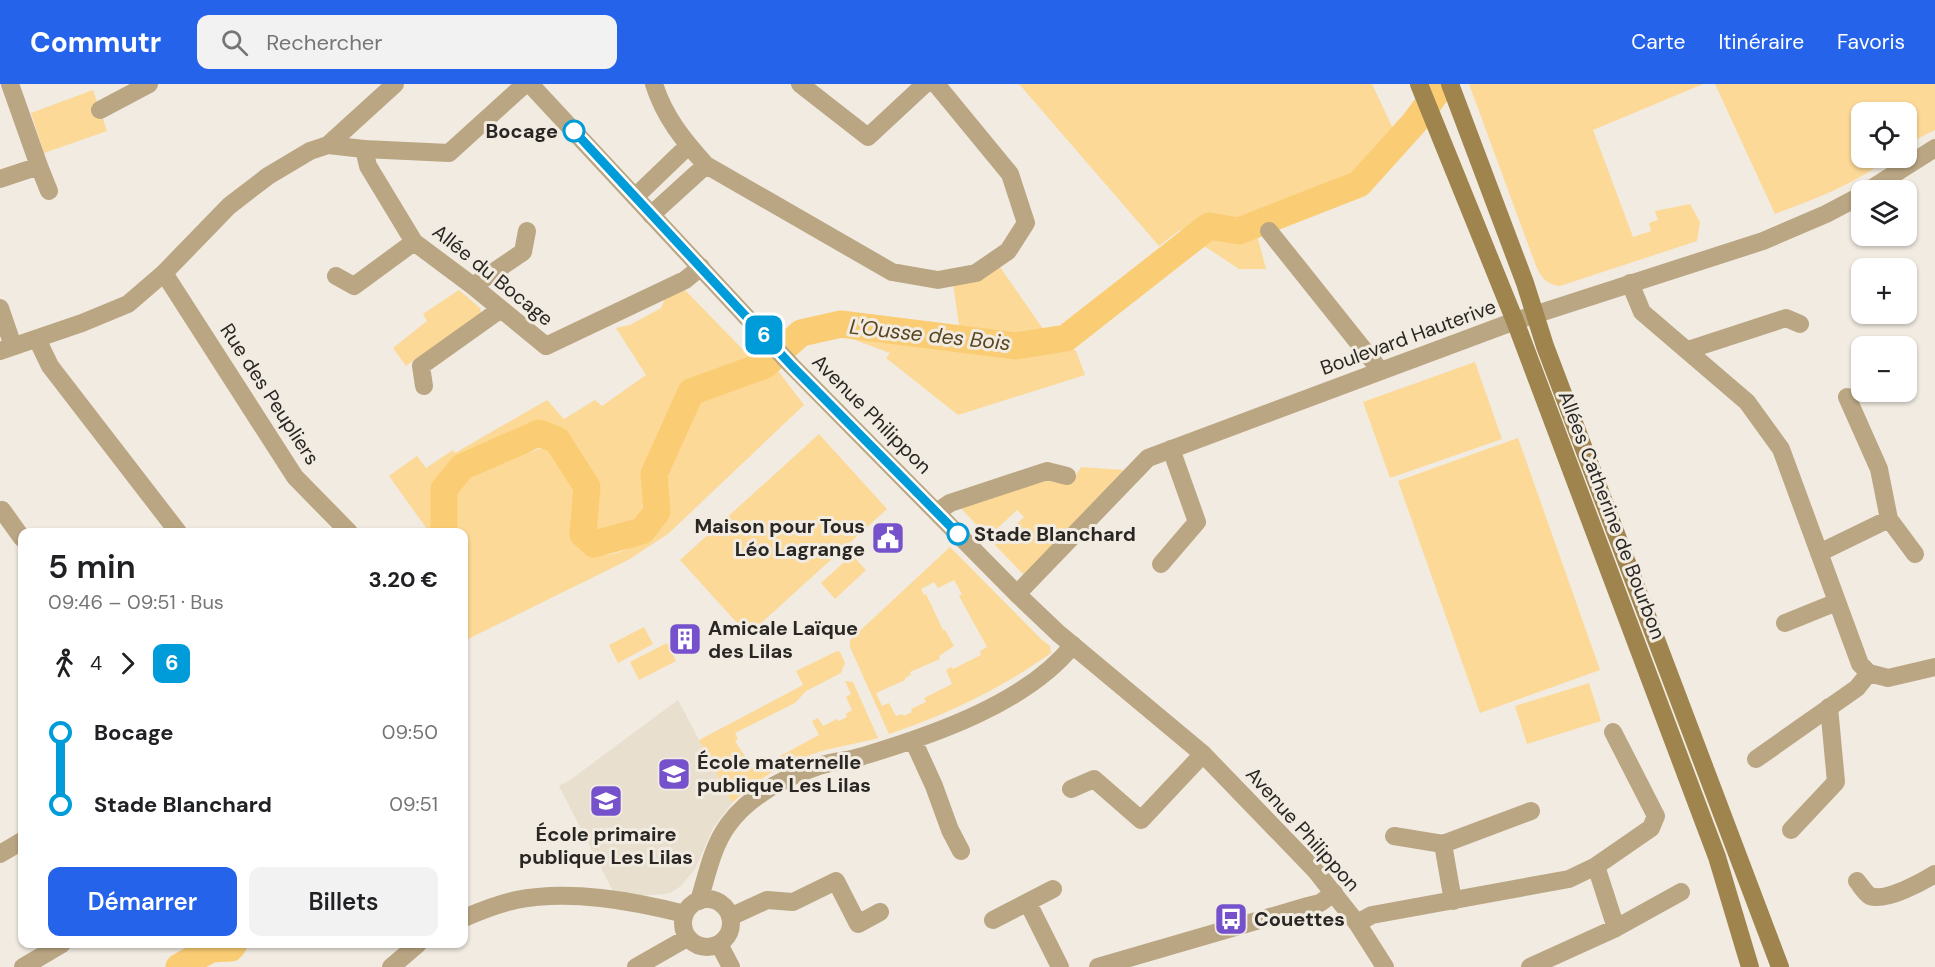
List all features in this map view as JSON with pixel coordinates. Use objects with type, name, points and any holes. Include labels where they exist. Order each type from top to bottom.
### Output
[{"type":"main road","name":"Allées Catherine de Bourbon","points":[[1419,84],[1515,321],[1717,857],[1750,967]]},
{"type":"main road","name":"Allées Catherine de Bourbon","points":[[1450,84],[1525,283],[1534,315],[1780,967]]},
{"type":"street","points":[[10,84],[49,191]]},
{"type":"street","points":[[100,110],[149,84]]},
{"type":"street","points":[[0,308],[6,348],[82,323],[128,304],[164,273],[229,206],[268,176],[310,151],[328,145],[395,84]]},
{"type":"street","points":[[328,145],[449,153],[525,84]]},
{"type":"street","name":"Avenue Philippon","points":[[530,84],[792,366],[1017,594],[1073,645],[1203,754],[1315,870],[1356,923],[1385,967]]},
{"type":"street","points":[[654,84],[661,106],[688,146],[706,165],[892,272],[938,280],[976,273],[1008,251],[1026,223],[1010,174],[936,84]]},
{"type":"street","points":[[800,84],[868,137],[925,84]]},
{"type":"street","points":[[635,197],[688,146]]},
{"type":"street","points":[[1885,180],[1935,148]]},
{"type":"street","name":"Allée du Bocage","points":[[364,149],[368,166],[414,242],[473,286],[546,346],[685,280],[701,267]]},
{"type":"street","points":[[651,215],[706,165]]},
{"type":"street","points":[[0,179],[39,166]]},
{"type":"street","name":"Boulevard Hauterive","points":[[1017,594],[1148,458],[1515,321],[1762,241],[1851,201]]},
{"type":"street","points":[[473,286],[523,252],[527,231]]},
{"type":"street","points":[[1269,231],[1380,370]]},
{"type":"street","points":[[336,276],[354,286],[414,242]]},
{"type":"street","name":"Rue des Peupliers","points":[[164,273],[295,477],[345,528]]},
{"type":"street","points":[[1630,283],[1642,312],[1748,402],[1781,449],[1860,664],[1869,673],[1888,678],[1935,667]]},
{"type":"street","points":[[424,386],[421,366],[501,309]]},
{"type":"street","points":[[1688,350],[1785,318],[1800,324]]},
{"type":"street","points":[[37,339],[50,366],[175,528]]},
{"type":"street","points":[[1847,397],[1879,469],[1889,519],[1915,554]]},
{"type":"street","points":[[1161,564],[1197,522],[1171,449]]},
{"type":"street","points":[[937,512],[950,503],[1047,471],[1067,476]]},
{"type":"street","points":[[2,510],[18,532]]},
{"type":"street","points":[[1819,553],[1889,519]]},
{"type":"street","points":[[1785,623],[1837,602]]},
{"type":"street","points":[[699,901],[715,847],[729,824],[749,803],[780,782],[820,766],[859,758],[958,722],[1020,691],[1056,665],[1073,645]]},
{"type":"street","points":[[1756,759],[1857,688],[1869,673]]},
{"type":"street","points":[[1791,830],[1836,782],[1829,707]]},
{"type":"street","points":[[1356,923],[1372,915],[1569,879],[1596,866],[1651,828],[1656,816],[1613,732]]},
{"type":"street","points":[[913,740],[961,851]]},
{"type":"street","points":[[1071,789],[1094,779],[1141,820],[1203,754]]},
{"type":"street","points":[[1394,836],[1443,844],[1531,811]]},
{"type":"street","points":[[0,854],[18,843]]},
{"type":"street","points":[[1443,844],[1453,901]]},
{"type":"street","points":[[1596,866],[1616,928]]},
{"type":"street","points":[[1857,881],[1868,895],[1875,897],[1912,888],[1935,874]]},
{"type":"street","points":[[730,917],[767,900],[793,902],[836,880],[858,924],[880,912]]},
{"type":"street","points":[[993,920],[1053,889]]},
{"type":"street","points":[[1530,967],[1616,928],[1681,891]]},
{"type":"street","points":[[1098,967],[1320,903],[1334,893]]},
{"type":"street","points":[[468,916],[516,900],[551,896],[599,898],[685,914]]},
{"type":"street","points":[[707,900],[721,905],[730,917],[729,932],[719,944],[701,947],[687,938],[683,926],[685,914],[693,904],[699,901],[707,900]]},
{"type":"street","points":[[1028,903],[1060,967]]},
{"type":"street","points":[[636,967],[687,938]]},
{"type":"street","points":[[719,944],[731,967]]},
{"type":"street","points":[[22,967],[55,948]]},
{"type":"street","points":[[391,967],[413,948]]},
{"type":"shaded area","points":[[1019,84],[1372,84],[1404,152],[1277,209],[1258,239],[1266,269],[1239,269],[1180,230],[1159,246]]},
{"type":"shaded area","points":[[1469,84],[1703,84],[1593,130],[1633,237],[1651,231],[1649,223],[1658,220],[1655,211],[1690,204],[1700,222],[1697,241],[1560,286],[1548,282],[1536,266]]},
{"type":"shaded area","points":[[1715,84],[1935,84],[1935,130],[1917,139],[1917,102],[1851,102],[1851,168],[1874,168],[1820,197],[1775,214]]},
{"type":"shaded area","points":[[93,90],[107,131],[44,153],[31,113]]},
{"type":"shaded area","points":[[1000,267],[1043,329],[1051,331],[1024,338],[960,331],[953,284]]},
{"type":"shaded area","points":[[682,287],[754,361],[701,378],[683,391],[667,417],[647,466],[641,521],[627,529],[597,536],[592,531],[593,488],[567,436],[553,425],[542,422],[456,464],[434,491],[438,528],[426,528],[389,476],[417,456],[426,468],[453,450],[455,453],[547,400],[564,419],[595,400],[602,406],[646,375],[616,328],[630,325],[661,308],[666,296]]},
{"type":"shaded area","points":[[459,290],[480,308],[479,316],[406,366],[393,348],[427,321],[423,314]]},
{"type":"shaded area","points":[[847,337],[989,349],[1024,356],[1044,353],[1067,345],[1076,351],[1085,375],[958,415],[886,358],[890,353]]},
{"type":"shaded area","points":[[1475,362],[1502,439],[1390,478],[1363,402]]},
{"type":"shaded area","points":[[775,367],[804,405],[668,534],[628,560],[468,639],[468,528],[453,528],[449,505],[451,495],[466,477],[523,446],[531,452],[549,445],[574,483],[575,535],[588,552],[606,555],[621,551],[645,540],[660,523],[664,481],[669,460],[680,428],[695,400],[710,389],[766,372]]},
{"type":"shaded area","points":[[819,434],[887,509],[748,635],[680,560]]},
{"type":"shaded area","points":[[1518,438],[1600,670],[1480,713],[1398,481]]},
{"type":"shaded area","points":[[1081,467],[1124,470],[1024,575],[995,545],[1024,517],[1017,510],[988,537],[958,505],[1037,479],[1070,485]]},
{"type":"shaded area","points":[[950,547],[1050,646],[1051,653],[973,700],[889,734],[850,647],[850,640]],"holes":[[[954,580],[962,594],[959,596],[987,647],[980,651],[981,655],[953,669],[951,667],[946,670],[952,684],[924,698],[926,702],[911,709],[912,712],[904,716],[902,714],[896,716],[889,703],[882,706],[876,693],[905,680],[911,675],[910,672],[940,659],[939,656],[954,646],[943,630],[926,594],[924,595],[921,589],[934,582],[938,588]]]},
{"type":"shaded area","points":[[852,555],[866,570],[835,599],[821,583]]},
{"type":"shaded area","points":[[644,627],[653,644],[618,663],[609,645]]},
{"type":"shaded area","points":[[667,643],[676,661],[639,680],[630,662]]},
{"type":"shaded area","points":[[837,651],[840,652],[845,663],[841,673],[806,691],[795,703],[735,733],[738,739],[735,741],[754,770],[819,735],[812,721],[818,718],[823,726],[847,717],[846,714],[852,710],[846,697],[851,694],[845,681],[853,682],[878,738],[818,752],[799,759],[759,781],[732,803],[699,740],[803,685],[796,671]]},
{"type":"shaded area","points":[[1589,683],[1601,721],[1527,744],[1515,706]]},
{"type":"shaded area","points":[[678,700],[732,803],[713,828],[695,869],[681,886],[670,893],[638,896],[613,891],[559,786]]},
{"type":"waterway","name":"L'Ousse des Bois","points":[[444,528],[444,489],[462,467],[539,433],[557,440],[587,487],[583,534],[594,544],[642,531],[657,512],[654,474],[691,392],[765,365],[801,333],[841,324],[1016,346],[1066,338],[1209,226],[1239,231],[1359,184],[1414,123],[1443,84]]},
{"type":"waterway","name":"L'Ousse des Bois","points":[[179,967],[211,949],[231,948]]},
{"type":"bus line","name":"6","points":[[574,131],[792,366],[958,534]]},
{"type":"place","name":"Bocage","points":[[574,131]]},
{"type":"place","name":"Stade Blanchard","points":[[958,534]]},
{"type":"place","name":"Maison pour Tous Léo Lagrange","points":[[888,538]]},
{"type":"place","name":"Amicale Laïque des Lilas","points":[[685,639]]},
{"type":"place","name":"École maternelle publique Les Lilas","points":[[674,774]]},
{"type":"place","name":"École primaire publique Les Lilas","points":[[606,801]]},
{"type":"place","name":"Couettes","points":[[1231,919]]}]
